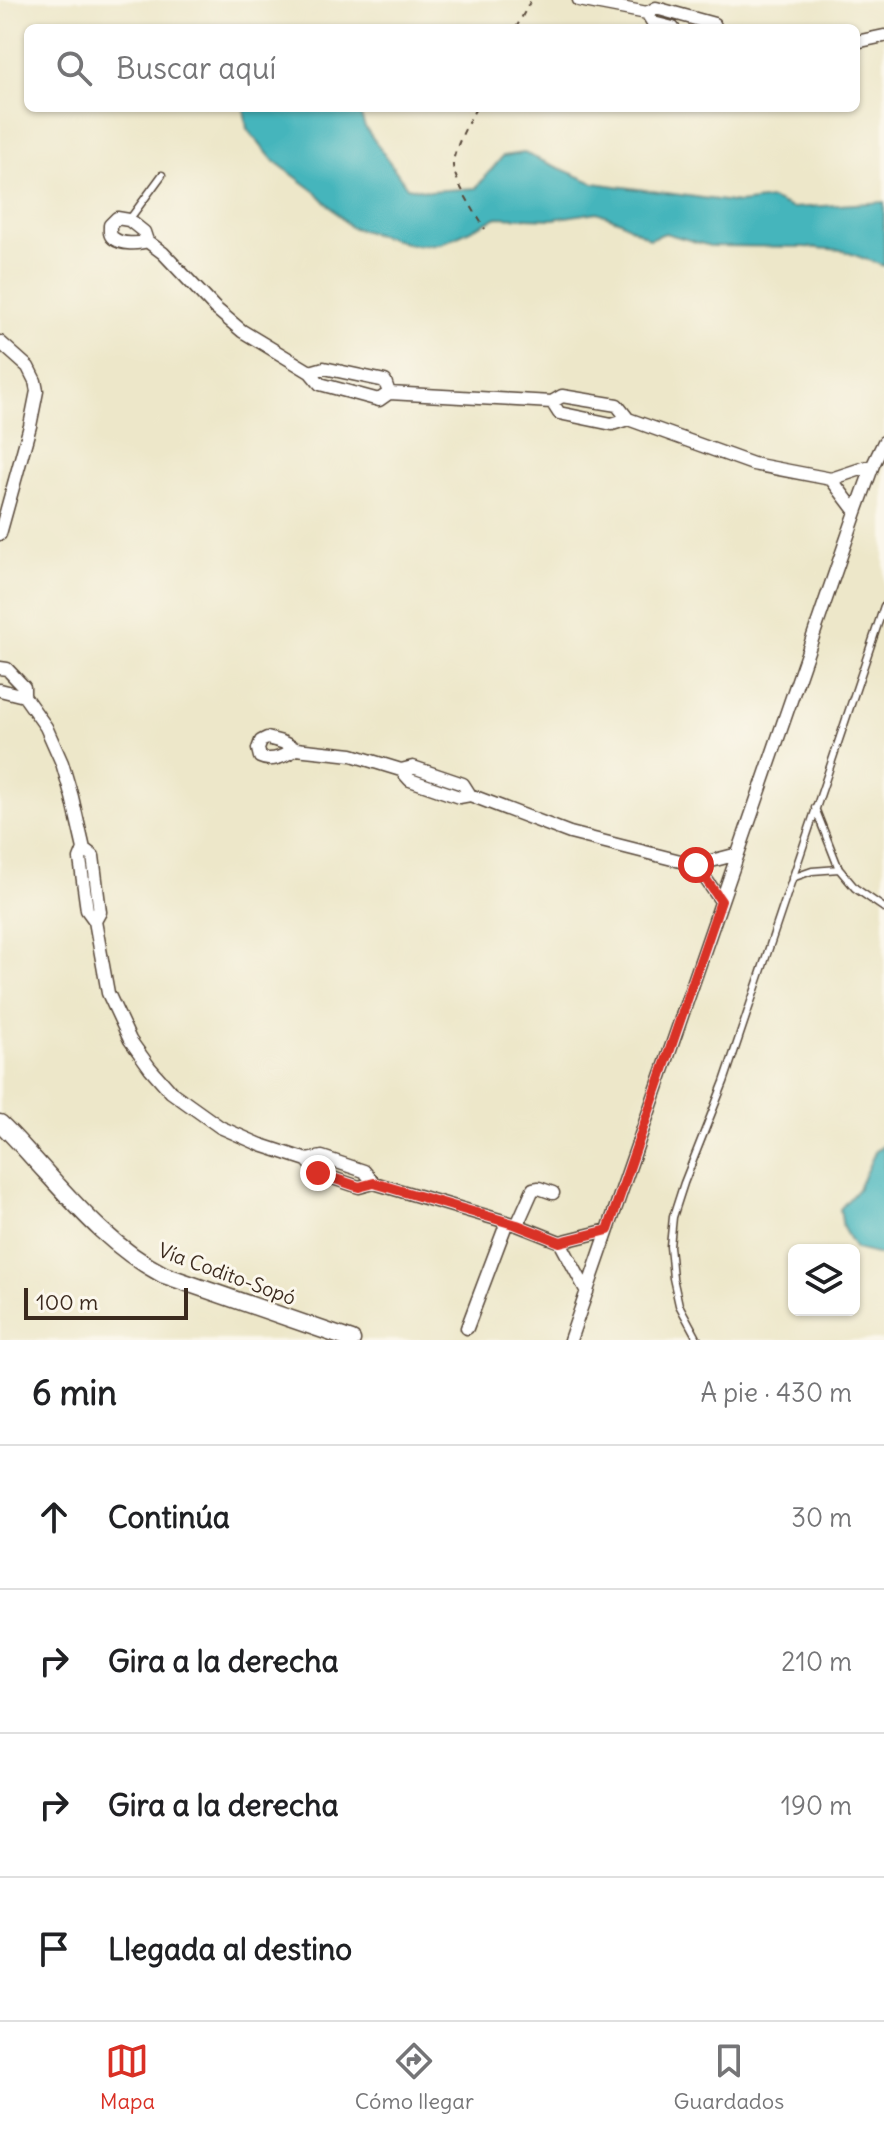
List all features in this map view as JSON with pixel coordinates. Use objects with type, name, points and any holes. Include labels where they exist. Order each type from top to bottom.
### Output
[{"type":"street","points":[[579,0],[647,13],[656,8],[714,24]]},
{"type":"street","points":[[647,13],[657,24]]},
{"type":"street","points":[[860,41],[884,36]]},
{"type":"street","points":[[147,241],[141,244],[113,238],[110,229],[113,220],[121,217],[129,220],[215,308],[242,331],[310,372],[320,384],[379,400],[389,393],[552,402],[562,396],[617,405],[628,419],[753,464],[831,479],[873,465]]},
{"type":"street","points":[[0,342],[28,367],[37,391],[0,534]]},
{"type":"street","points":[[310,372],[324,368],[385,381],[389,393]]},
{"type":"street","points":[[552,402],[559,413],[612,424],[628,419]]},
{"type":"street","points":[[570,1340],[856,512],[884,442]]},
{"type":"street","points":[[831,479],[856,512]]},
{"type":"street","points":[[0,668],[7,669],[24,687],[24,696],[46,727],[62,763],[84,849],[80,859],[87,910],[95,921],[108,993],[119,1020],[143,1059],[171,1092],[220,1127],[261,1145],[307,1160],[322,1157],[364,1171],[374,1183],[512,1224],[560,1242],[608,1230]]},
{"type":"street","points":[[0,690],[24,696]]},
{"type":"street","points":[[296,749],[352,755],[401,770],[413,767],[463,784],[470,795],[570,833],[696,865],[738,854]]},
{"type":"street","points":[[696,865],[721,901]]},
{"type":"street","name":"Vía Codito-Sopó","points":[[0,1123],[88,1219],[121,1249],[142,1263],[164,1275],[352,1340]]},
{"type":"street","points":[[467,1328],[512,1224],[533,1189],[553,1193]]},
{"type":"street","points":[[560,1242],[587,1292]]},
{"type":"lane","points":[[129,220],[162,175]]},
{"type":"lane","points":[[698,1340],[679,1305],[673,1278],[670,1246],[673,1217],[724,1082],[884,606]]},
{"type":"lane","points":[[815,808],[839,869],[855,888],[884,908]]},
{"type":"lane","points":[[792,878],[812,871],[839,869]]},
{"type":"path","points":[[518,24],[531,0]]},
{"type":"path","points":[[474,112],[463,130],[453,165],[485,229]]},
{"type":"water","points":[[245,112],[359,112],[365,127],[407,187],[430,191],[476,188],[503,156],[524,153],[594,183],[739,203],[771,199],[792,208],[884,202],[884,266],[841,250],[710,246],[665,233],[650,239],[620,221],[597,212],[553,219],[497,217],[441,244],[413,245],[350,227],[316,192],[273,160],[247,129]]},
{"type":"water","points":[[884,1145],[884,1256],[860,1250],[860,1244],[852,1244],[843,1228],[840,1209],[858,1189],[876,1150]]},
{"type":"route","points":[[318,1173],[359,1187],[374,1183],[517,1225],[560,1242],[608,1230],[721,901],[696,865]]}]
